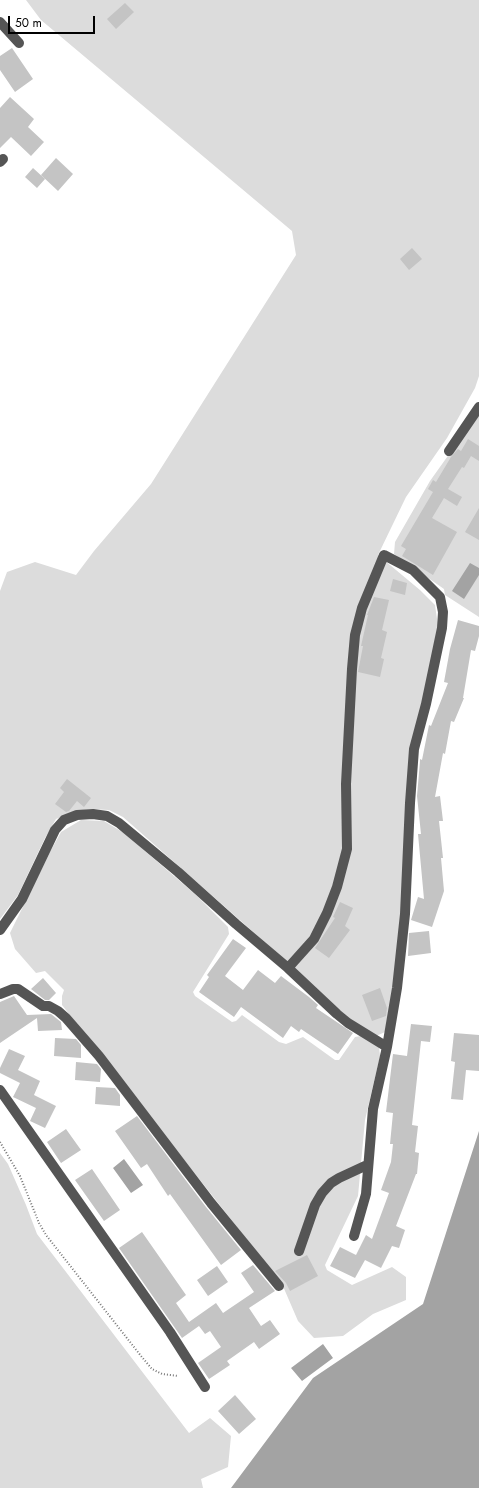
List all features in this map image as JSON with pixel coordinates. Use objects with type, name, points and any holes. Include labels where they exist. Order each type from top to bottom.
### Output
[{"type":"street","points":[[0,22],[19,43]]},
{"type":"street","points":[[449,451],[479,407]]},
{"type":"street","points":[[288,968],[314,939],[328,913],[337,887],[347,849],[346,784],[355,635],[362,608],[384,555],[413,570],[440,597],[443,612],[442,628],[426,704],[414,749],[405,914],[397,988],[374,1109],[366,1194],[354,1236]]},
{"type":"street","points":[[0,930],[22,899],[55,830],[64,820],[77,815],[93,814],[107,816],[119,823],[178,872],[288,968],[337,1014],[348,1023],[387,1047]]},
{"type":"street","points":[[0,994],[13,989],[18,989],[43,1006],[49,1006],[58,1011],[66,1018],[99,1056],[211,1203],[279,1286]]},
{"type":"street","points":[[0,1090],[118,1256],[170,1332],[205,1387]]},
{"type":"street","points":[[299,1251],[315,1204],[322,1193],[331,1183],[339,1178],[368,1165]]},
{"type":"path","points":[[0,1142],[20,1176],[39,1223],[46,1235],[136,1351],[152,1369],[162,1374],[178,1376]]},
{"type":"shaded area","points":[[26,0],[479,0],[479,376],[475,388],[447,438],[406,497],[378,555],[420,590],[435,605],[438,626],[422,705],[393,988],[385,1032],[376,1036],[354,1023],[123,817],[109,810],[91,809],[76,811],[56,819],[45,838],[18,895],[0,919],[0,591],[7,572],[35,562],[76,575],[94,551],[151,484],[296,255],[292,231],[41,20]]},
{"type":"shaded area","points":[[479,405],[479,617],[445,595],[444,589],[394,554],[395,542],[430,481],[467,429]]},
{"type":"shaded area","points":[[470,563],[479,568],[479,575],[464,599],[452,591]]},
{"type":"shaded area","points":[[81,820],[104,821],[124,833],[196,895],[228,927],[229,934],[193,992],[195,996],[232,1022],[236,1021],[242,1015],[279,1042],[286,1044],[303,1037],[335,1060],[339,1060],[355,1037],[361,1036],[379,1047],[380,1056],[365,1120],[358,1196],[325,1265],[327,1270],[352,1285],[392,1267],[406,1277],[406,1300],[373,1314],[343,1336],[314,1338],[298,1321],[282,1284],[62,1005],[64,990],[45,971],[36,973],[15,949],[10,933],[50,852],[61,832]]},
{"type":"shaded area","points":[[479,1131],[479,1488],[231,1488],[313,1378],[423,1304]]},
{"type":"shaded area","points":[[0,1153],[8,1164],[37,1234],[189,1433],[210,1418],[231,1436],[228,1467],[201,1479],[203,1488],[0,1488]]},
{"type":"shaded area","points":[[124,1159],[143,1185],[131,1193],[113,1168]]},
{"type":"shaded area","points":[[323,1344],[333,1358],[302,1381],[291,1368]]},
{"type":"building","points":[[125,3],[134,12],[116,29],[107,19]]},
{"type":"building","points":[[12,48],[33,79],[15,92],[0,70],[0,56]]},
{"type":"building","points":[[10,97],[34,119],[28,127],[44,142],[31,156],[11,137],[0,148],[0,108]]},
{"type":"building","points":[[56,158],[73,174],[58,191],[41,175]]},
{"type":"building","points":[[33,168],[45,179],[37,188],[25,177]]},
{"type":"building","points":[[412,248],[422,259],[409,270],[400,259]]},
{"type":"building","points":[[468,439],[479,446],[479,461],[471,456],[448,489],[462,497],[457,506],[444,498],[432,518],[457,532],[433,575],[402,556],[406,549],[401,546],[433,492],[428,489],[433,480],[436,482],[451,457],[458,449],[461,451]]},
{"type":"building","points":[[479,508],[479,540],[465,532]]},
{"type":"building","points":[[393,579],[407,583],[405,595],[390,591]]},
{"type":"building","points":[[374,597],[389,600],[382,630],[387,632],[381,658],[384,659],[380,677],[358,672],[367,615]]},
{"type":"building","points":[[458,620],[479,626],[479,636],[475,651],[471,650],[464,698],[454,722],[451,721],[445,754],[443,753],[435,797],[440,796],[443,821],[439,821],[443,858],[441,858],[444,891],[432,927],[411,920],[418,897],[424,899],[418,834],[421,834],[417,796],[420,759],[422,760],[429,725],[431,726],[448,683],[444,682],[450,649]]},
{"type":"building","points":[[67,779],[91,798],[84,807],[77,801],[69,811],[66,812],[55,804],[64,792],[60,788]]},
{"type":"building","points":[[340,902],[353,908],[345,926],[350,930],[329,958],[315,948],[335,918],[333,917]]},
{"type":"building","points":[[429,931],[431,953],[408,956],[409,933]]},
{"type":"building","points":[[233,939],[246,948],[225,976],[243,990],[258,970],[275,983],[281,976],[318,1005],[316,1008],[353,1033],[338,1054],[301,1029],[299,1032],[291,1026],[283,1038],[241,1007],[234,1017],[199,992],[209,977],[207,975]]},
{"type":"building","points":[[43,978],[56,993],[49,1000],[45,1000],[31,989]]},
{"type":"building","points":[[380,988],[387,1008],[386,1016],[372,1021],[362,995]]},
{"type":"building","points":[[14,996],[27,1015],[51,1014],[61,1022],[62,1030],[38,1031],[37,1018],[0,1043],[0,1002]]},
{"type":"building","points":[[411,1024],[432,1026],[430,1042],[421,1041],[412,1125],[418,1126],[415,1152],[419,1153],[417,1174],[396,1226],[405,1230],[399,1248],[392,1246],[381,1268],[365,1260],[355,1278],[330,1266],[340,1247],[356,1255],[366,1235],[372,1239],[389,1193],[381,1190],[391,1162],[393,1144],[390,1144],[393,1113],[386,1112],[393,1054],[407,1056]]},
{"type":"building","points":[[454,1033],[479,1035],[479,1071],[466,1070],[463,1100],[451,1099],[455,1062],[451,1061]]},
{"type":"building","points":[[55,1038],[76,1039],[81,1045],[81,1058],[54,1056]]},
{"type":"building","points":[[9,1049],[25,1056],[18,1070],[40,1081],[34,1095],[56,1106],[45,1128],[30,1121],[36,1108],[13,1097],[20,1083],[0,1073],[0,1068]]},
{"type":"building","points":[[76,1062],[97,1064],[101,1069],[100,1082],[75,1080]]},
{"type":"building","points":[[96,1087],[115,1088],[120,1095],[120,1106],[95,1104]]},
{"type":"building","points":[[137,1116],[206,1207],[241,1250],[221,1265],[170,1194],[168,1196],[147,1164],[141,1168],[115,1131]]},
{"type":"building","points":[[66,1129],[81,1150],[61,1163],[47,1142]]},
{"type":"building","points":[[92,1169],[120,1210],[104,1221],[75,1180]]},
{"type":"building","points":[[142,1232],[186,1295],[176,1303],[189,1322],[216,1303],[223,1313],[254,1292],[241,1273],[253,1265],[275,1291],[249,1308],[261,1326],[270,1320],[280,1334],[259,1349],[254,1342],[227,1361],[230,1365],[209,1379],[198,1363],[221,1347],[210,1331],[205,1334],[199,1326],[182,1338],[119,1248]]},
{"type":"building","points":[[307,1255],[318,1276],[290,1291],[286,1283],[275,1271]]},
{"type":"building","points":[[217,1266],[228,1282],[208,1296],[197,1280]]},
{"type":"building","points":[[235,1395],[256,1419],[239,1434],[218,1411]]}]
